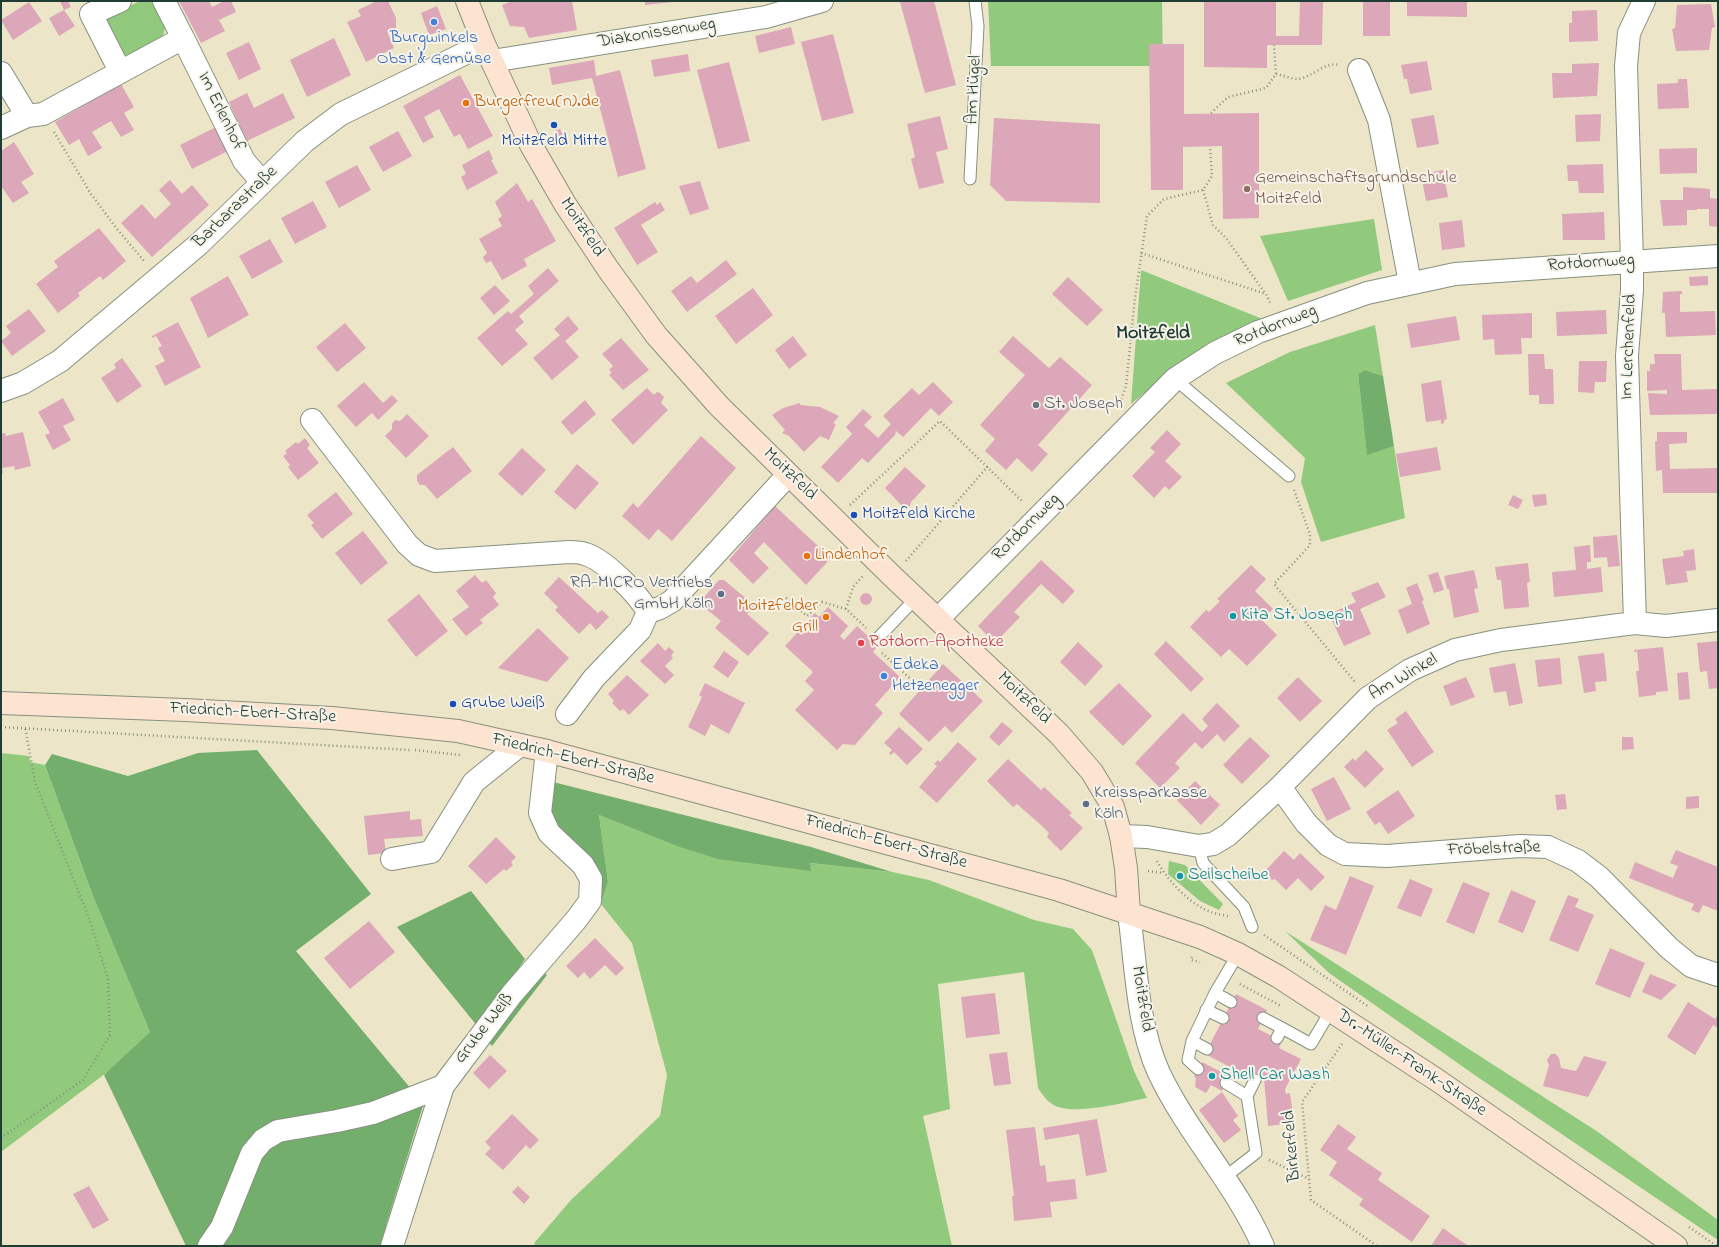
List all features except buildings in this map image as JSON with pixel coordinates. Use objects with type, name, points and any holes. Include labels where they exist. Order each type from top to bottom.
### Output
[{"type":"main road","name":"Moitzfeld","points":[[467,1],[488,52],[531,145],[565,204],[608,269],[656,335],[719,406],[885,569],[1059,734],[1092,772],[1113,807],[1121,836],[1126,868],[1129,913]]},
{"type":"main road","name":"Friedrich-Ebert-Straße","points":[[1,703],[185,710],[332,718],[458,731],[547,751],[854,836],[972,866],[1059,890],[1129,913]]},
{"type":"main road","name":"Dr.-Müller-Frank-Straße","points":[[1129,913],[1200,937],[1238,954],[1331,1010],[1437,1080],[1676,1246]]},
{"type":"street","points":[[120,1],[91,14],[120,71]]},
{"type":"street","name":"Im Erlenhof","points":[[164,1],[244,161],[262,182]]},
{"type":"street","name":"Diakonissenweg","points":[[488,52],[766,17],[822,1]]},
{"type":"street","name":"Im Lerchenfeld","points":[[1635,624],[1627,356],[1632,290],[1632,261],[1626,66],[1629,33],[1644,1]]},
{"type":"street","points":[[1,128],[35,115],[183,38]]},
{"type":"street","name":"Barbarastraße","points":[[1,392],[23,384],[60,361],[199,244],[305,141],[341,114],[488,52]]},
{"type":"street","points":[[1359,70],[1379,120],[1410,283]]},
{"type":"street","points":[[1,73],[35,115]]},
{"type":"street","name":"Rotdornweg","points":[[938,619],[1175,380],[1215,353],[1258,332],[1367,293],[1455,274],[1718,256]]},
{"type":"street","points":[[312,420],[407,544],[419,554],[435,561],[569,552],[585,554],[607,567],[638,598],[648,612]]},
{"type":"street","points":[[567,714],[594,678],[640,630],[648,612],[660,608],[672,601],[788,474]]},
{"type":"street","name":"Am Winkel","points":[[1121,836],[1147,837],[1199,846],[1213,844],[1228,834],[1280,787],[1368,698],[1410,670],[1455,650],[1501,640],[1635,624],[1666,626],[1718,620]]},
{"type":"street","points":[[392,859],[431,852],[474,782],[520,745]]},
{"type":"street","name":"Grube Weiß","points":[[392,1246],[443,1086],[512,994],[576,920],[590,901],[591,880],[583,865],[549,833],[540,814],[547,751]]},
{"type":"street","name":"Fröbelstraße","points":[[1280,787],[1306,823],[1328,845],[1345,854],[1387,856],[1520,846],[1548,848],[1578,861],[1599,877],[1669,948],[1691,966],[1718,975]]},
{"type":"street","name":"Moitzfeld","points":[[1129,913],[1142,1021],[1158,1072],[1172,1098],[1225,1177],[1256,1228],[1263,1246]]},
{"type":"street","points":[[209,1246],[222,1227],[252,1153],[263,1140],[278,1131],[373,1113],[443,1086]]},
{"type":"lane","name":"Am Hügel","points":[[970,179],[978,26],[975,1]]},
{"type":"lane","points":[[1175,380],[1289,476]]},
{"type":"lane","points":[[878,638],[916,598]]},
{"type":"lane","points":[[1199,846],[1203,863],[1244,907],[1252,927]]},
{"type":"lane","points":[[1198,1069],[1188,1060],[1192,1040],[1215,993],[1238,954]]},
{"type":"lane","points":[[1215,993],[1232,1002]]},
{"type":"lane","points":[[1206,1010],[1223,1018]]},
{"type":"lane","points":[[1263,1018],[1311,1044],[1331,1010]]},
{"type":"lane","points":[[1277,1038],[1282,1028]]},
{"type":"lane","points":[[1192,1040],[1207,1049]]},
{"type":"lane","points":[[1225,1177],[1256,1153],[1247,1096],[1255,1080]]},
{"type":"lane","points":[[1230,1085],[1247,1096]]},
{"type":"path","points":[[1211,113],[1228,97],[1266,88],[1276,74],[1274,45]]},
{"type":"path","points":[[1276,74],[1298,79],[1318,69],[1336,64]]},
{"type":"path","points":[[35,115],[91,194],[158,278]]},
{"type":"path","points":[[1119,408],[1126,386],[1135,298],[1147,216],[1164,199],[1203,190],[1212,176],[1210,146]]},
{"type":"path","points":[[1203,190],[1213,225],[1226,238],[1266,294],[1280,324]]},
{"type":"path","points":[[1141,253],[1266,294]]},
{"type":"path","points":[[840,524],[851,504],[940,421],[988,466],[1024,504],[1029,499]]},
{"type":"path","points":[[846,609],[853,586],[885,569],[988,466]]},
{"type":"path","points":[[1289,476],[1310,534],[1310,545],[1274,584],[1368,698]]},
{"type":"path","points":[[786,598],[808,616],[822,602],[846,609],[878,638],[882,652],[914,682]]},
{"type":"path","points":[[1,1138],[82,1080],[110,1035],[108,979],[89,918],[35,782],[25,728],[25,704]]},
{"type":"path","points":[[1,727],[401,749],[463,756]]},
{"type":"path","points":[[1147,837],[1152,852],[1163,873],[1184,894],[1211,912]]},
{"type":"path","points":[[1200,937],[1191,960],[1202,963],[1287,1009]]},
{"type":"path","name":"Birkerfeld","points":[[1354,1025],[1302,1102],[1311,1200],[1377,1246]]},
{"type":"path","points":[[1256,1153],[1309,1179]]},
{"type":"green space","points":[[140,1],[151,1],[165,28],[163,36],[129,55],[124,55],[105,21],[107,17]]},
{"type":"green space","points":[[988,1],[1162,1],[1163,66],[991,66]]},
{"type":"green space","points":[[1374,219],[1382,270],[1288,301],[1260,236]]},
{"type":"green space","points":[[1141,270],[1265,320],[1153,386],[1131,404]]},
{"type":"green space","points":[[1375,325],[1383,376],[1365,370],[1358,374],[1367,454],[1394,446],[1405,518],[1321,542],[1301,482],[1305,458],[1226,383],[1290,352]]},
{"type":"green space","points":[[1365,370],[1383,376],[1394,446],[1367,455],[1358,374]]},
{"type":"green space","points":[[257,750],[371,894],[296,951],[412,1090],[374,1107],[274,1126],[202,1246],[186,1246],[104,1075],[150,1032],[93,896],[45,765],[52,754],[128,776],[198,753]]},
{"type":"green space","points":[[1,753],[29,756],[30,762],[45,765],[93,896],[150,1032],[114,1067],[1,1152]]},
{"type":"green space","points":[[549,781],[811,847],[892,872],[810,863],[811,871],[718,859],[674,845],[599,815],[608,882],[601,904],[596,904],[560,839],[546,805]]},
{"type":"green space","points":[[599,815],[674,845],[811,870],[809,863],[892,872],[929,880],[1034,920],[1073,929],[1092,950],[1134,1071],[1147,1098],[1085,1109],[1061,1108],[1052,1104],[1046,1099],[1038,1088],[1024,972],[938,984],[950,1109],[923,1116],[952,1246],[534,1246],[535,1242],[571,1200],[660,1116],[667,1075],[632,943],[601,904],[608,882]]},
{"type":"green space","points":[[1169,861],[1185,865],[1223,904],[1219,910],[1200,901],[1168,874]]},
{"type":"green space","points":[[471,891],[525,959],[478,1027],[397,927]]},
{"type":"green space","points":[[1285,931],[1598,1132],[1718,1220],[1718,1240],[1479,1078],[1329,973]]},
{"type":"green space","points":[[542,971],[547,975],[492,1046],[488,1041]]},
{"type":"green space","points":[[421,1102],[423,1106],[386,1225],[388,1228],[382,1246],[217,1246],[266,1145]]},
{"type":"place","name":"Burgwinkels Obst & Gemüse","points":[[434,22]]},
{"type":"place","name":"Burgerfreu(n).de","points":[[466,103]]},
{"type":"place","name":"Moitzfeld Mitte","points":[[554,125]]},
{"type":"place","name":"Gemeinschaftsgrundschule Moitzfeld","points":[[1247,189]]},
{"type":"place","name":"St. Joseph","points":[[1036,405]]},
{"type":"place","name":"Moitzfeld Kirche","points":[[854,515]]},
{"type":"place","name":"Lindenhof","points":[[807,556]]},
{"type":"place","name":"RA-MICRO Vertriebs GmbH Köln","points":[[721,594]]},
{"type":"place","name":"Kita St. Joseph","points":[[1233,616]]},
{"type":"place","name":"Moitzfelder Grill","points":[[826,617]]},
{"type":"place","name":"Rotdorn-Apotheke","points":[[861,643]]},
{"type":"place","name":"Edeka Hetzenegger","points":[[884,676]]},
{"type":"place","name":"Grube Weiß","points":[[453,704]]},
{"type":"place","name":"Kreissparkasse Köln","points":[[1086,804]]},
{"type":"place","name":"Seilscheibe","points":[[1180,876]]},
{"type":"place","name":"Shell Car Wash","points":[[1212,1076]]},
{"type":"district","name":"Moitzfeld","points":[[1153,335]]}]
